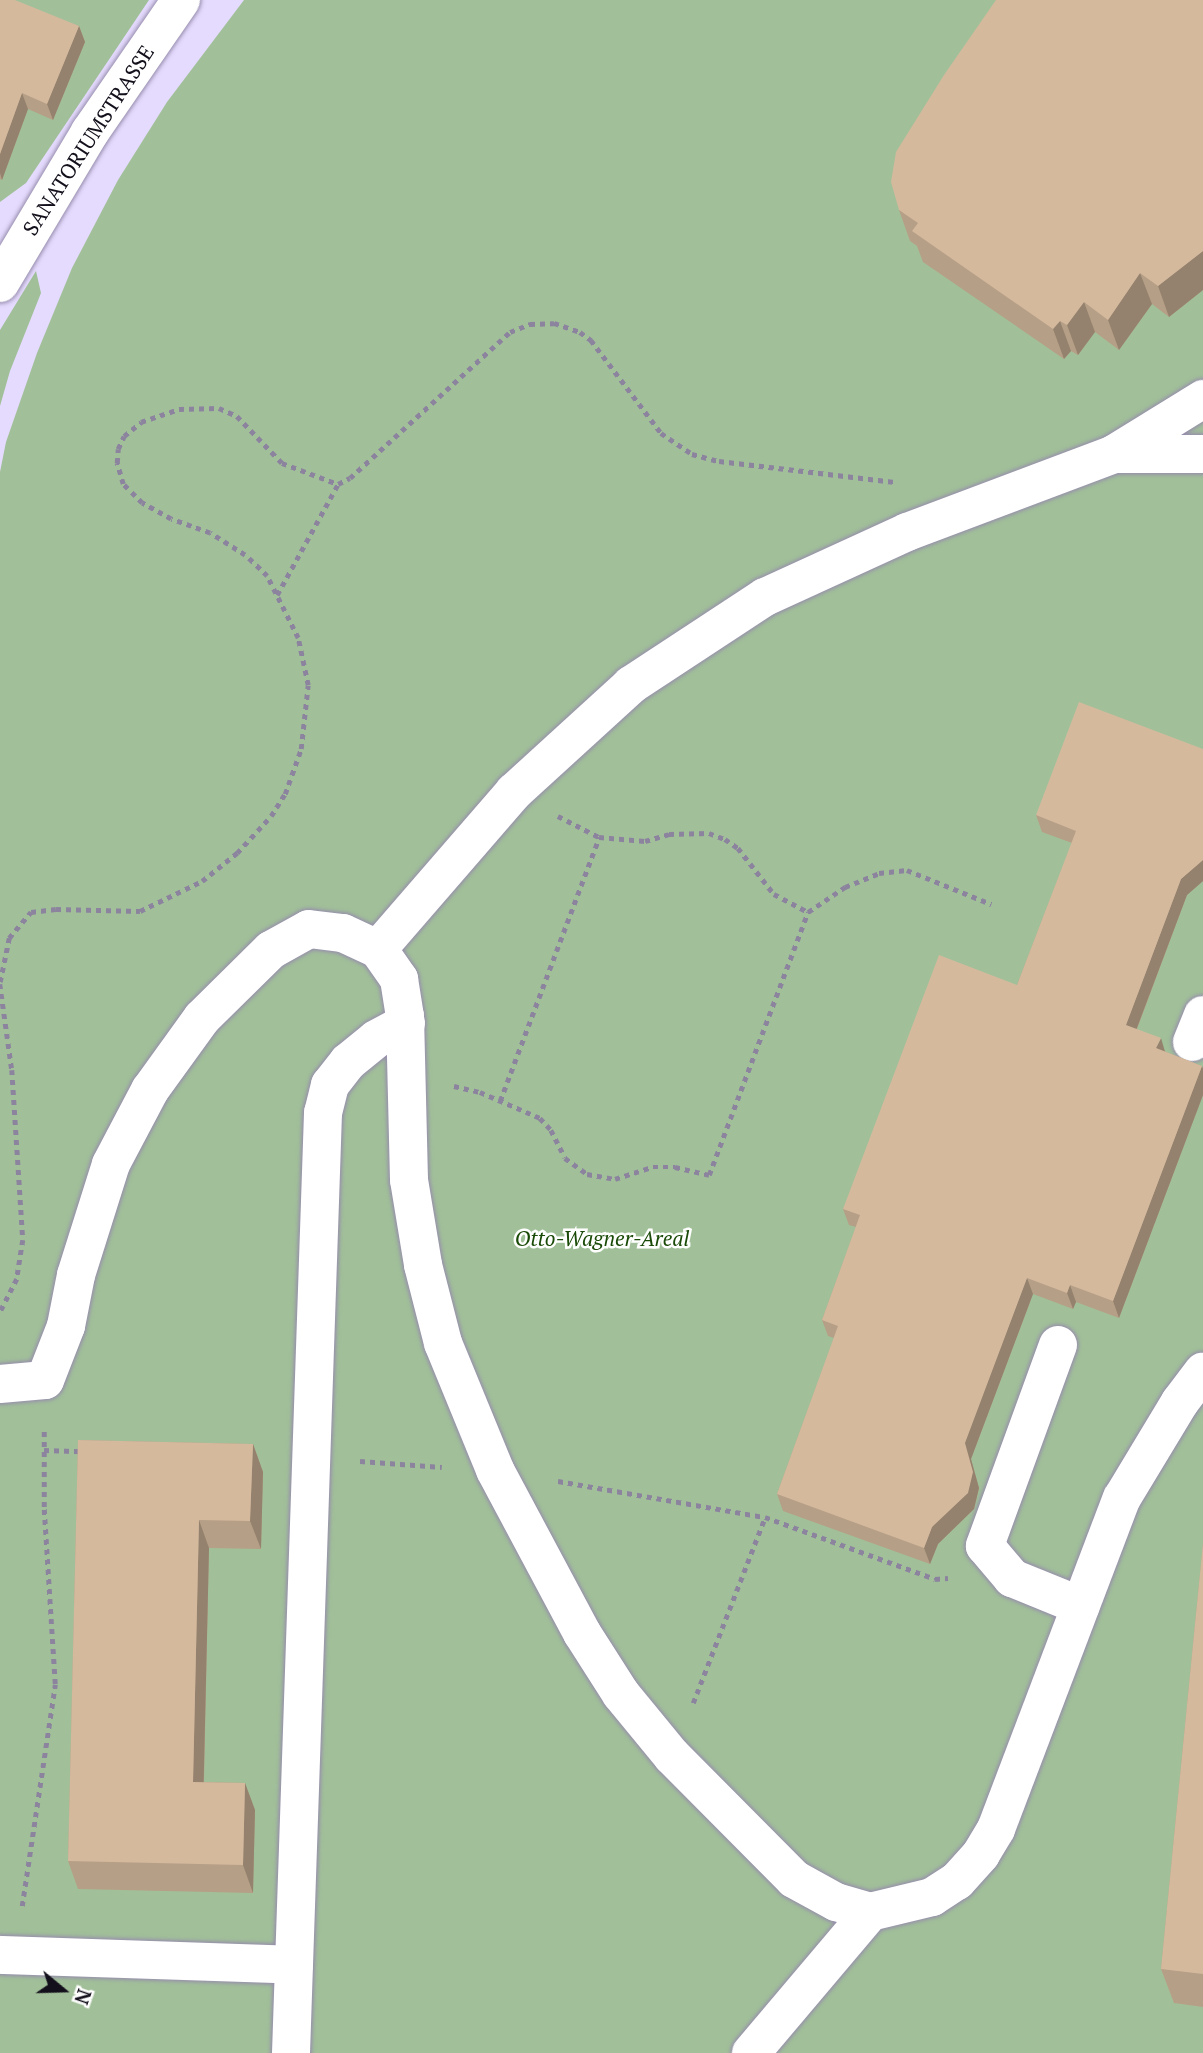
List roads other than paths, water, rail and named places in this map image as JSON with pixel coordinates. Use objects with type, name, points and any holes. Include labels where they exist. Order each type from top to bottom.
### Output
[{"type":"street","name":"SANATORIUMSTRASSE","points":[[0,283],[90,132],[181,0]]},
{"type":"street","points":[[378,949],[514,792],[631,685],[765,597],[906,532],[1114,454],[1203,399]]},
{"type":"street","points":[[1114,454],[1203,454]]},
{"type":"street","points":[[0,1384],[45,1380],[66,1326],[76,1275],[111,1164],[150,1090],[202,1018],[271,950],[309,929],[343,933],[378,949],[399,979],[405,1023],[409,1180],[423,1265],[443,1343],[495,1470],[582,1633],[621,1694],[672,1756],[794,1879],[836,1902],[870,1912],[932,1897],[957,1881],[981,1854],[996,1829],[1122,1498],[1180,1402],[1203,1373]]},
{"type":"street","points":[[291,2053],[323,1113],[330,1085],[348,1062],[376,1039],[405,1023]]},
{"type":"street","points":[[1058,1345],[985,1546],[1012,1578],[1081,1606]]},
{"type":"street","points":[[751,2053],[870,1912]]},
{"type":"street","points":[[7,1955],[294,1965]]},
{"type":"park label","name":"Otto-Wagner-Areal","points":[[602,1238]]}]
